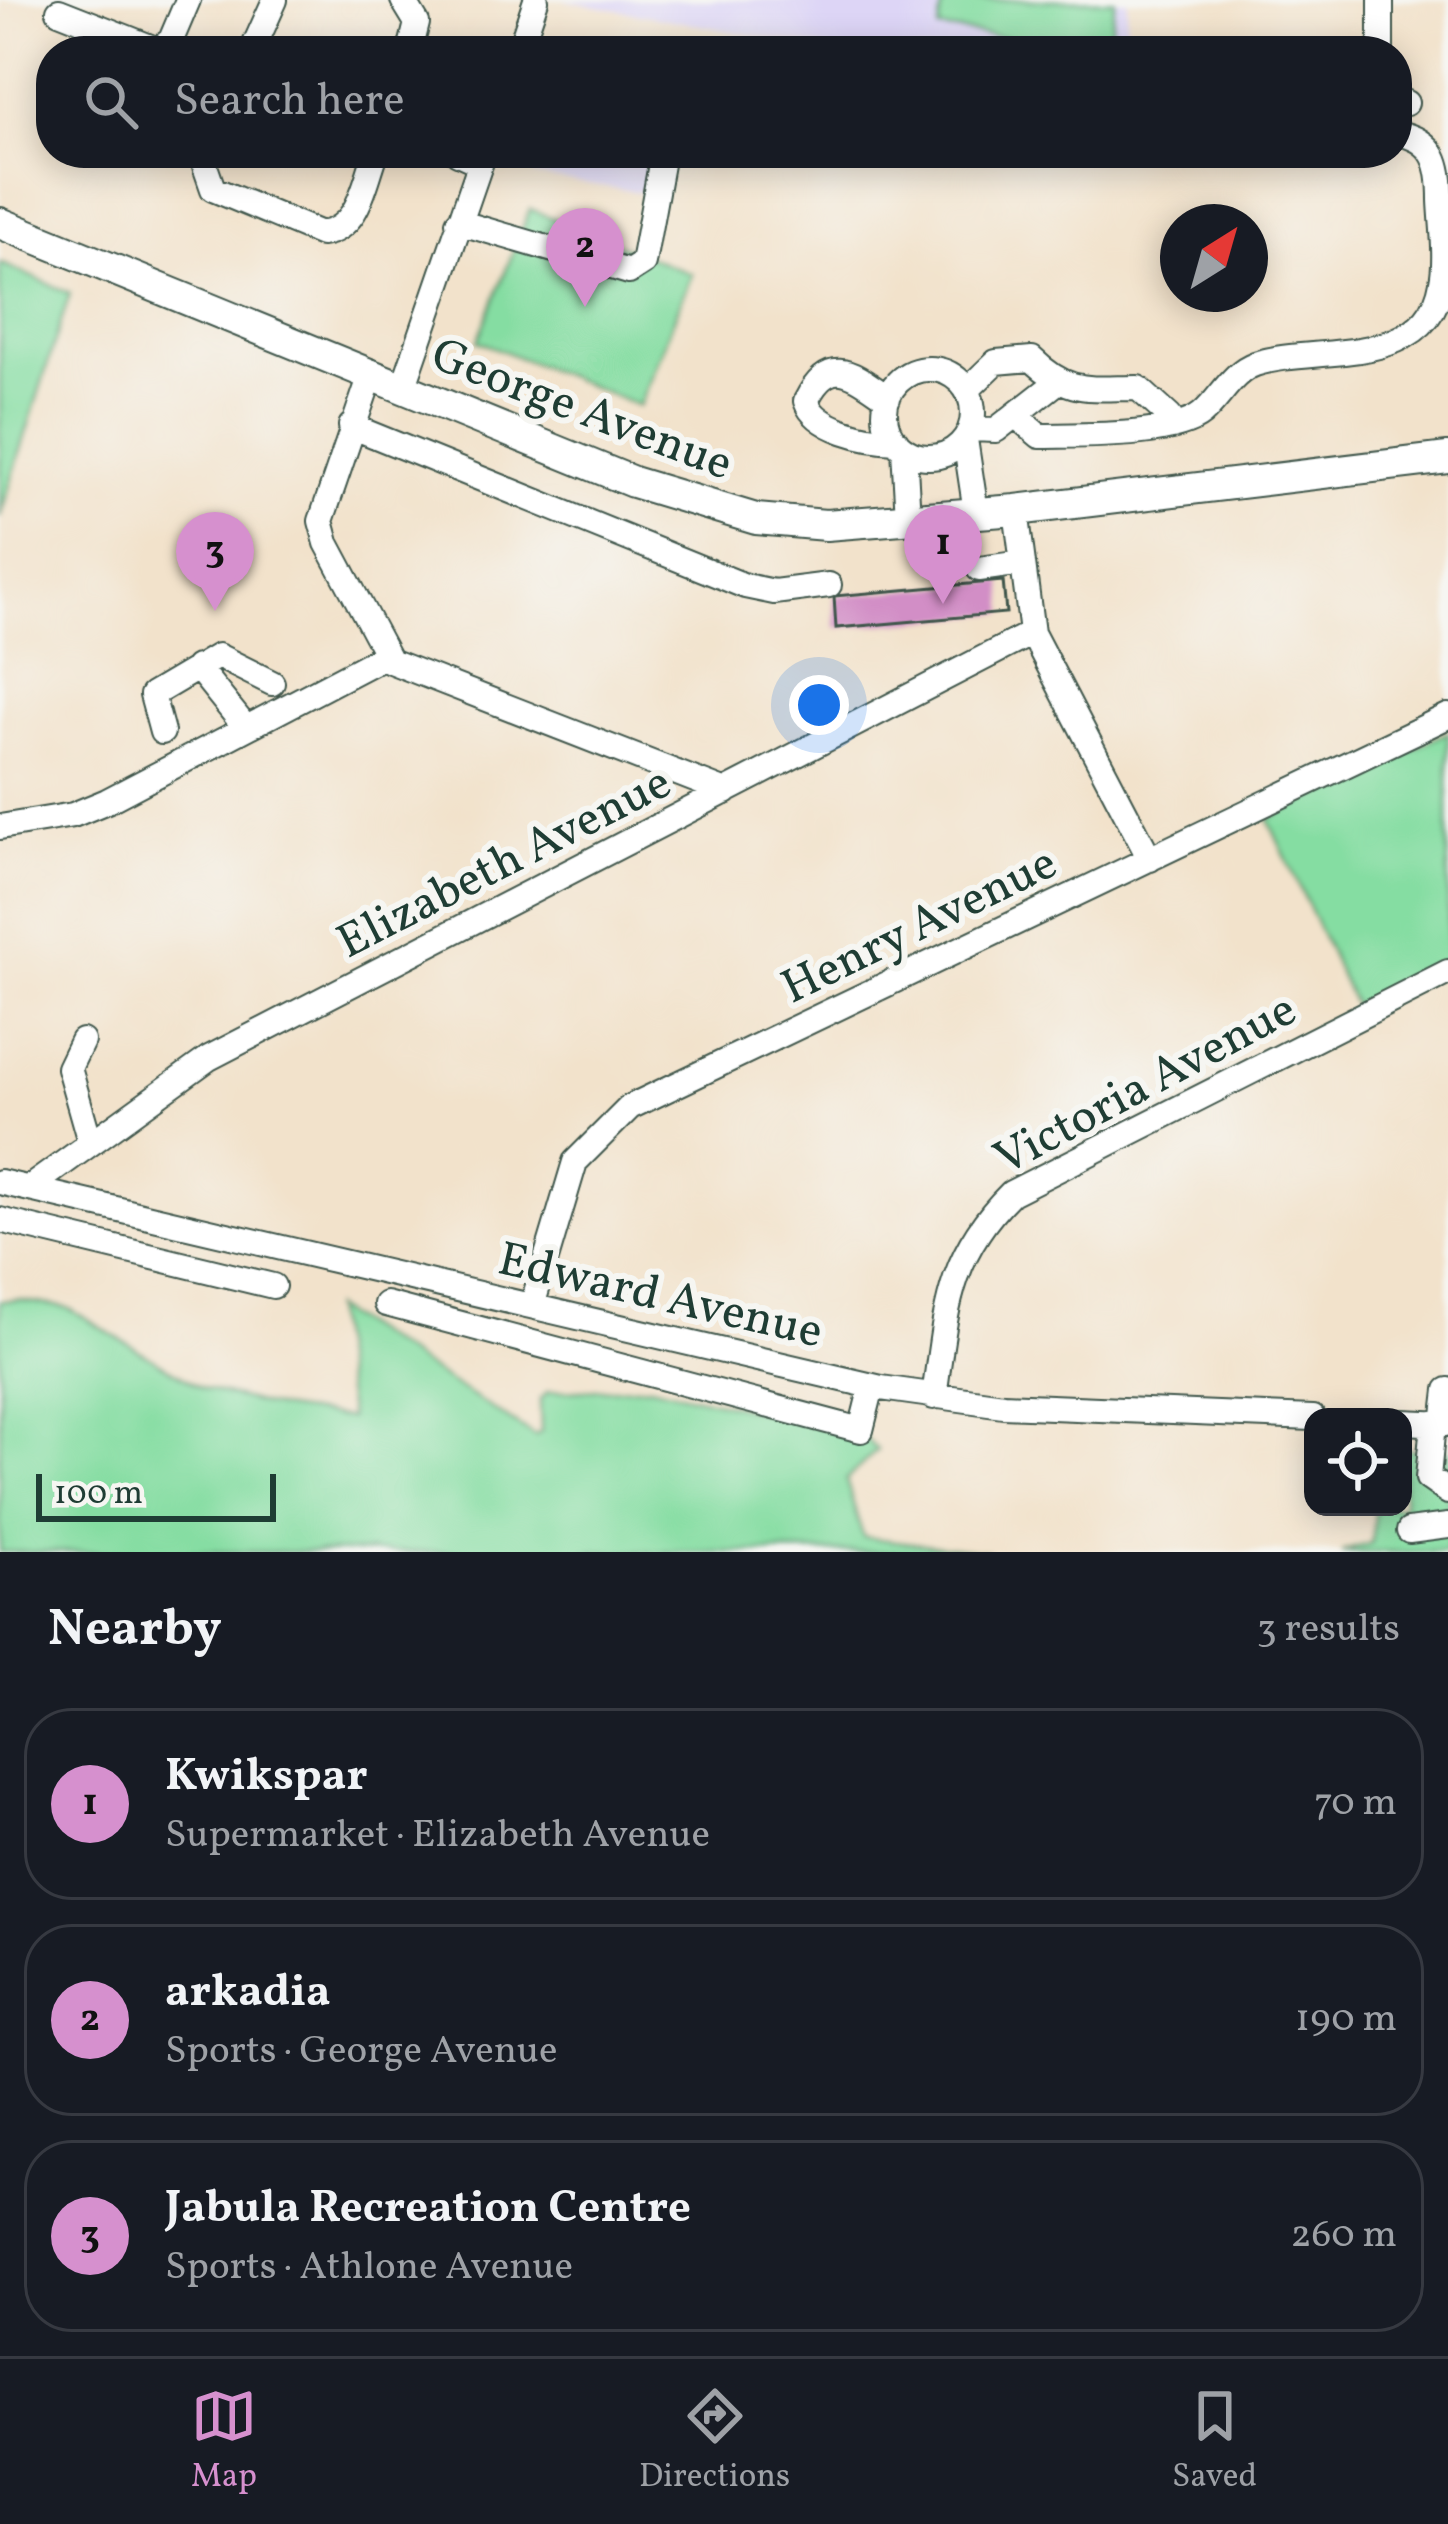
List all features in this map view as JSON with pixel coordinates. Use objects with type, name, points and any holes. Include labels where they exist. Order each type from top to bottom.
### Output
[{"type":"main road","name":"George Avenue","points":[[0,223],[634,482],[726,513],[826,526],[1016,510],[1448,458]]},
{"type":"street","points":[[173,36],[188,0]]},
{"type":"street","points":[[259,36],[275,0]]},
{"type":"street","points":[[403,0],[417,23],[414,36]]},
{"type":"street","points":[[524,36],[536,0]]},
{"type":"street","points":[[1381,0],[1381,36]]},
{"type":"street","points":[[59,11],[122,36]]},
{"type":"street","points":[[1015,415],[1040,436],[1172,427],[1200,417],[1253,364],[1392,344],[1424,319],[1442,283],[1441,167],[1426,145],[1412,139]]},
{"type":"street","points":[[210,168],[214,189],[321,235],[335,232],[354,217],[371,168]]},
{"type":"street","points":[[404,386],[471,168]]},
{"type":"street","points":[[458,222],[628,272],[643,263],[659,168]]},
{"type":"street","points":[[967,390],[995,362],[1032,358],[1057,383],[1082,389],[1138,388],[1169,417],[1172,427]]},
{"type":"street","points":[[908,518],[900,445],[886,420],[888,398],[902,379],[922,370],[945,372],[967,390],[973,406],[968,434],[976,512]]},
{"type":"street","points":[[372,372],[323,503],[322,528],[384,656],[432,682],[726,792]]},
{"type":"street","points":[[888,398],[847,372],[831,372],[814,384],[806,401],[812,414],[859,437],[936,457],[968,434],[996,430],[1057,383]]},
{"type":"street","points":[[351,426],[745,586],[774,592],[829,585]]},
{"type":"street","points":[[1016,510],[1032,634],[1150,859]]},
{"type":"street","points":[[979,569],[1022,563]]},
{"type":"street","name":"Elizabeth Avenue","points":[[29,1188],[209,1058],[1032,634]]},
{"type":"street","points":[[0,827],[88,809],[384,656]]},
{"type":"street","points":[[162,732],[152,695],[197,668],[226,657],[272,683]]},
{"type":"street","points":[[197,668],[246,728]]},
{"type":"street","name":"Henry Avenue","points":[[532,1306],[575,1162],[630,1107],[1448,716]]},
{"type":"street","name":"Victoria Avenue","points":[[934,1397],[951,1280],[969,1243],[1011,1193],[1448,972]]},
{"type":"street","points":[[82,1041],[70,1068],[90,1142]]},
{"type":"street","name":"Edward Avenue","points":[[0,1182],[872,1386],[934,1397],[1075,1409],[1304,1418]]},
{"type":"street","points":[[0,1220],[273,1286]]},
{"type":"street","points":[[386,1304],[861,1430],[872,1386]]},
{"type":"street","points":[[1448,1390],[1428,1478],[1448,1492]]},
{"type":"street","points":[[1412,1422],[1442,1424]]},
{"type":"street","points":[[1409,1531],[1448,1526]]},
{"type":"shaded area","points":[[563,0],[1128,0],[1126,36],[757,36]]},
{"type":"shaded area","points":[[534,168],[650,168],[646,193],[533,175]]},
{"type":"green space","points":[[943,0],[1115,0],[1110,36],[993,36],[939,29]]},
{"type":"green space","points":[[530,209],[692,274],[639,406],[478,341]]},
{"type":"green space","points":[[0,263],[70,293],[0,517]]},
{"type":"green space","points":[[1448,732],[1448,959],[1354,1006],[1268,819]]},
{"type":"green space","points":[[0,1301],[68,1308],[204,1389],[278,1408],[349,1418],[332,1308],[535,1436],[541,1432],[540,1400],[548,1392],[650,1386],[862,1435],[877,1450],[846,1480],[863,1537],[989,1552],[0,1552]]},
{"type":"green space","points":[[1412,1449],[1448,1451],[1448,1552],[1341,1552],[1371,1543],[1374,1516],[1412,1516]]},
{"type":"building","points":[[1003,581],[1006,613],[836,628],[834,596]]},
{"type":"place","name":"arkadia","points":[[585,307]]},
{"type":"place","name":"Kwikspar","points":[[943,604]]},
{"type":"place","name":"Jabula Recreation Centre","points":[[215,611]]}]
